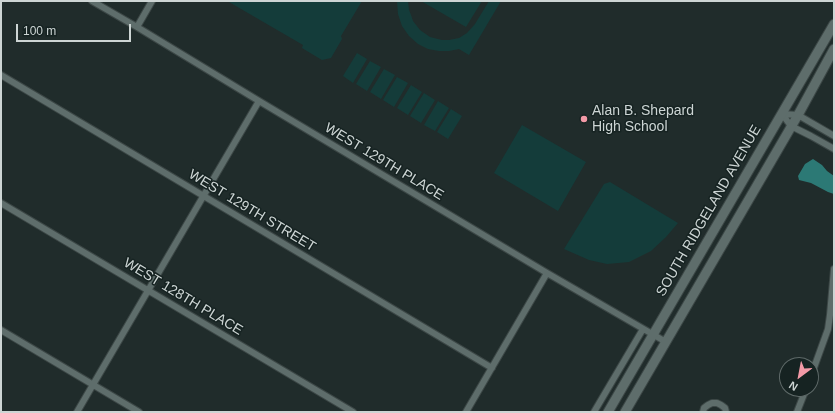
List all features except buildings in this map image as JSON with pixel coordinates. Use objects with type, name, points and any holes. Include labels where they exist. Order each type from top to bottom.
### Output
[{"type":"main road","name":"SOUTH RIDGELAND AVENUE","points":[[608,412],[834,24]]},
{"type":"main road","name":"SOUTH RIDGELAND AVENUE","points":[[625,412],[798,115],[834,49]]},
{"type":"street","name":"WEST 129TH PLACE","points":[[92,1],[547,273],[666,342]]},
{"type":"street","points":[[137,27],[152,1]]},
{"type":"street","name":"WEST 129TH STREET","points":[[1,75],[492,368]]},
{"type":"street","points":[[77,412],[259,101]]},
{"type":"street","points":[[782,114],[798,115],[834,136]]},
{"type":"street","points":[[782,114],[791,126],[834,149]]},
{"type":"street","name":"WEST 128TH PLACE","points":[[1,203],[353,412]]},
{"type":"street","points":[[818,357],[828,329],[834,289],[834,269]]},
{"type":"street","points":[[466,412],[547,273]]},
{"type":"street","points":[[594,412],[643,329]]},
{"type":"street","points":[[1,330],[139,412]]},
{"type":"street","points":[[797,412],[803,397]]},
{"type":"street","points":[[703,412],[704,408],[708,405],[717,403],[725,408],[726,412]]},
{"type":"shaded area","points":[[362,1],[341,36],[342,39],[331,58],[322,60],[302,48],[303,45],[229,2]]},
{"type":"shaded area","points":[[397,1],[408,1],[409,10],[413,21],[420,30],[430,37],[449,40],[459,38],[467,33],[475,24],[489,1],[501,1],[469,55],[459,49],[439,51],[428,49],[418,44],[409,36],[402,26],[398,14]]},
{"type":"shaded area","points":[[421,1],[482,1],[466,27]]},
{"type":"shaded area","points":[[357,53],[367,59],[353,83],[343,76]]},
{"type":"shaded area","points":[[370,61],[381,67],[367,91],[356,84]]},
{"type":"shaded area","points":[[384,69],[395,75],[381,99],[370,92]]},
{"type":"shaded area","points":[[397,77],[408,83],[394,107],[383,100]]},
{"type":"shaded area","points":[[411,85],[422,92],[408,115],[397,108]]},
{"type":"shaded area","points":[[424,93],[435,100],[421,123],[410,116]]},
{"type":"shaded area","points":[[438,101],[449,108],[435,131],[424,125]]},
{"type":"shaded area","points":[[451,109],[462,116],[448,139],[437,132]]},
{"type":"shaded area","points":[[522,125],[586,162],[558,211],[494,173]]},
{"type":"shaded area","points":[[610,182],[678,223],[651,251],[629,262],[607,264],[589,260],[564,249],[604,184]]},
{"type":"water","points":[[813,159],[834,176],[834,194],[811,183],[799,180],[798,176],[805,164]]},
{"type":"place","name":"Alan B. Shepard High School","points":[[584,119]]}]
